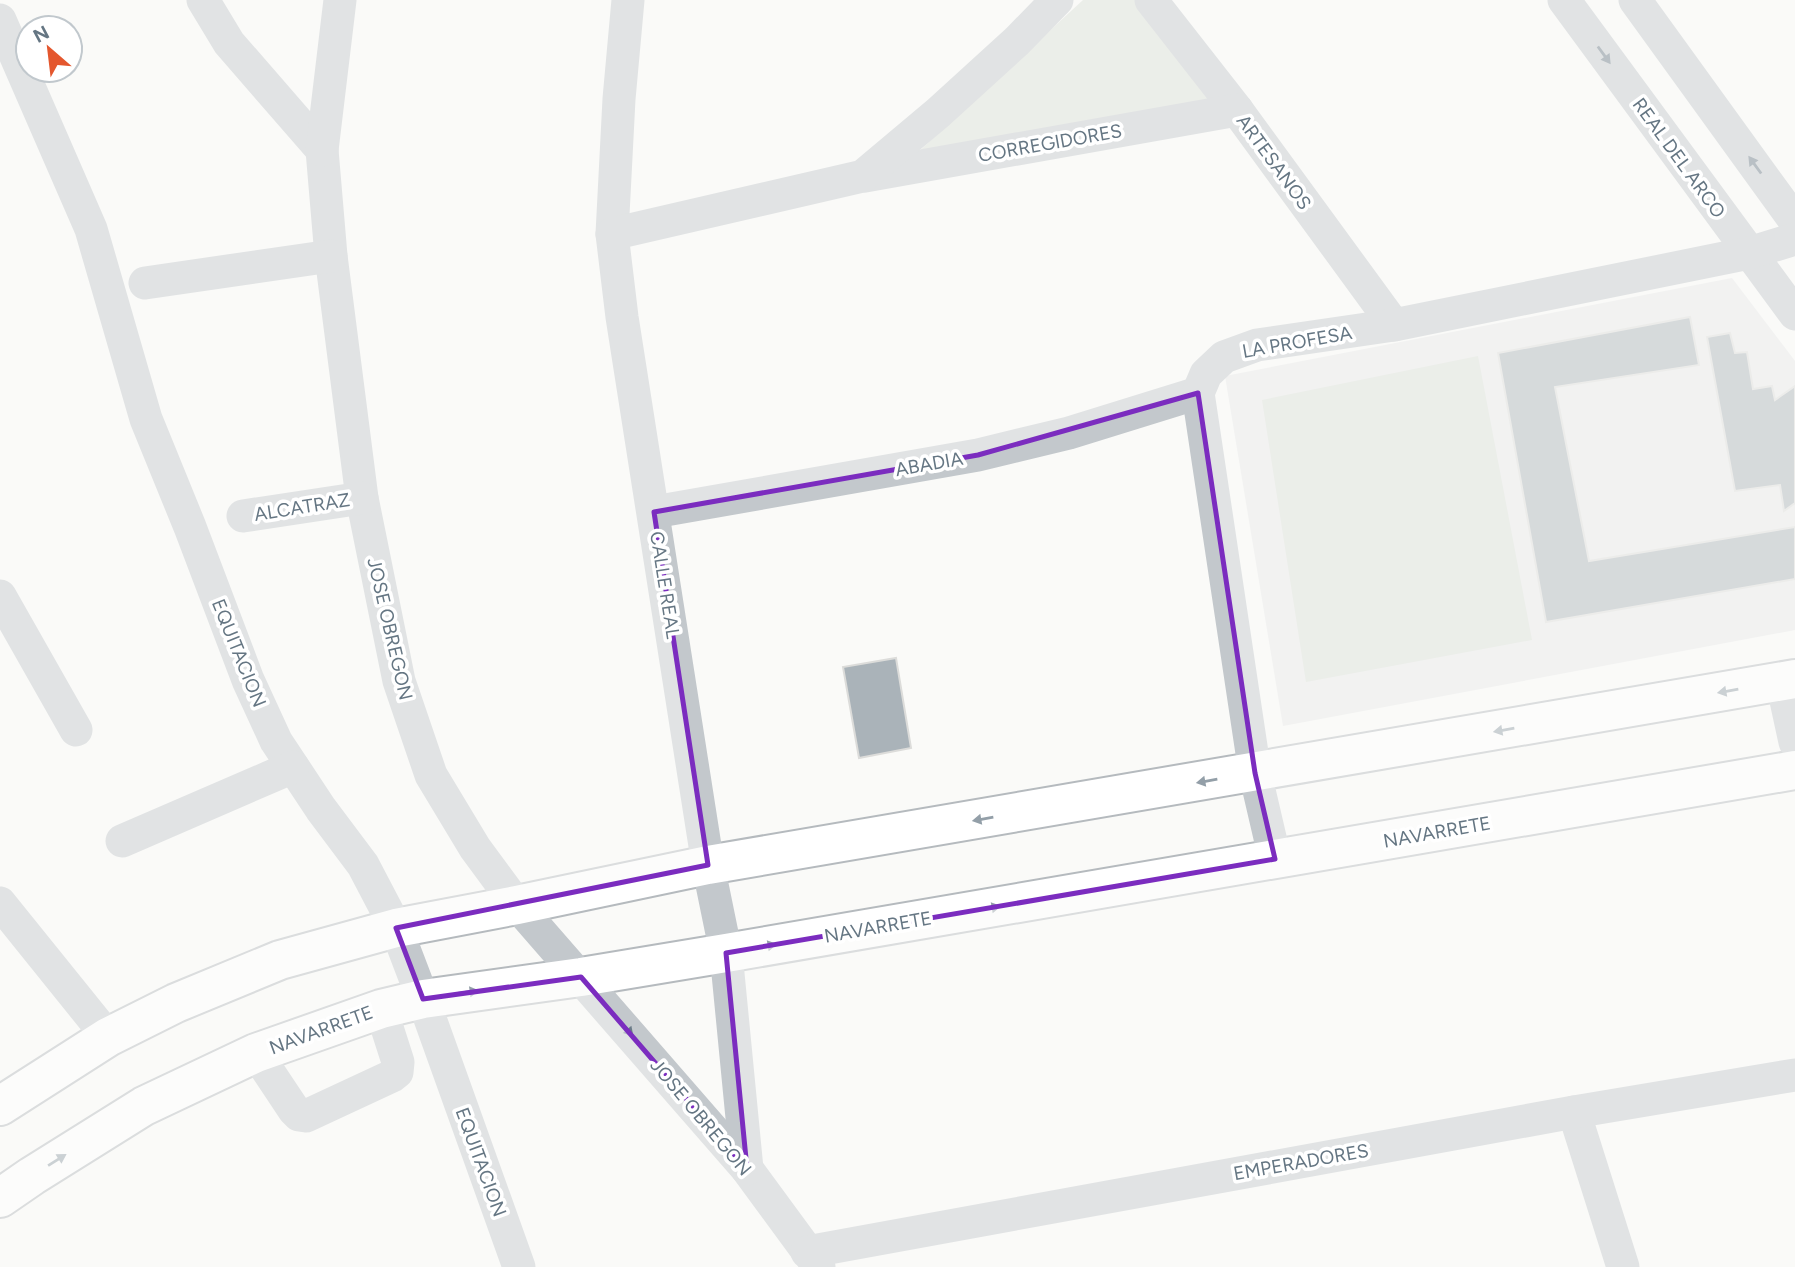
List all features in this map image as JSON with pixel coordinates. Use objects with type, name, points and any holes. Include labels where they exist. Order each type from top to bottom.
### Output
[{"type":"main road","points":[[0,1106],[108,1037],[176,1003],[280,960],[396,928],[708,865],[1788,681]]},
{"type":"main road","name":"NAVARRETE","points":[[0,1198],[32,1175],[144,1106],[256,1053],[381,1009],[423,999],[726,953],[1795,770]]},
{"type":"street","points":[[203,0],[229,43],[322,150]]},
{"type":"street","name":"JOSE OBREGON","points":[[340,0],[322,150],[331,256],[362,498],[399,681],[431,775],[475,848],[517,905],[747,1168],[813,1259]]},
{"type":"street","name":"CALLE REAL","points":[[628,0],[619,99],[612,234],[622,317],[708,865],[726,953],[747,1168]]},
{"type":"street","name":"CORREGIDORES","points":[[863,176],[1017,41],[1056,0]]},
{"type":"street","name":"ARTESANOS","points":[[1152,0],[1237,110],[1394,325]]},
{"type":"street","name":"REAL DEL ARCO","points":[[1564,0],[1795,314]]},
{"type":"street","points":[[1635,0],[1795,220]]},
{"type":"street","name":"EQUITACION","points":[[0,20],[91,229],[146,419],[248,680],[276,741],[363,865],[396,928],[519,1267]]},
{"type":"street","name":"CORREGIDORES","points":[[612,234],[863,176],[1237,110]]},
{"type":"street","name":"LA PROFESA","points":[[1198,393],[1206,374],[1224,357],[1256,345],[1394,325],[1749,253],[1795,239]]},
{"type":"street","points":[[145,283],[331,256]]},
{"type":"street","points":[[1198,393],[1255,773],[1275,859]]},
{"type":"street","name":"ABADIA","points":[[654,512],[978,455],[1069,433],[1198,393]]},
{"type":"street","name":"ALCATRAZ","points":[[243,516],[362,498]]},
{"type":"street","points":[[0,596],[76,730]]},
{"type":"street","points":[[1788,681],[1795,742]]},
{"type":"street","points":[[122,841],[293,767]]},
{"type":"street","points":[[0,903],[108,1037]]},
{"type":"street","points":[[256,1053],[294,1110],[299,1115],[306,1116],[397,1072],[398,1062],[381,1009]]},
{"type":"street","name":"EMPERADORES","points":[[813,1259],[1574,1112],[1795,1076]]},
{"type":"street","points":[[1574,1112],[1623,1267]]},
{"type":"highlighted area","points":[[1198,393],[1255,773],[1275,859],[726,953],[747,1169],[581,977],[423,999],[396,928],[708,865],[654,512],[978,455]]},
{"type":"shaded area","points":[[1083,0],[1139,0],[1214,101],[916,154]]},
{"type":"shaded area","points":[[1732,278],[1795,361],[1795,630],[1283,726],[1225,376]]},
{"type":"shaded area","points":[[1478,356],[1532,640],[1306,682],[1262,400]]},
{"type":"building","points":[[1690,317],[1699,365],[1555,387],[1589,561],[1795,527],[1795,579],[1546,622],[1498,353]]},
{"type":"building","points":[[1730,333],[1735,353],[1747,352],[1753,389],[1772,386],[1775,400],[1795,386],[1795,503],[1784,511],[1780,485],[1735,491],[1707,337]]},
{"type":"building","points":[[896,658],[911,748],[859,758],[843,667]]}]
